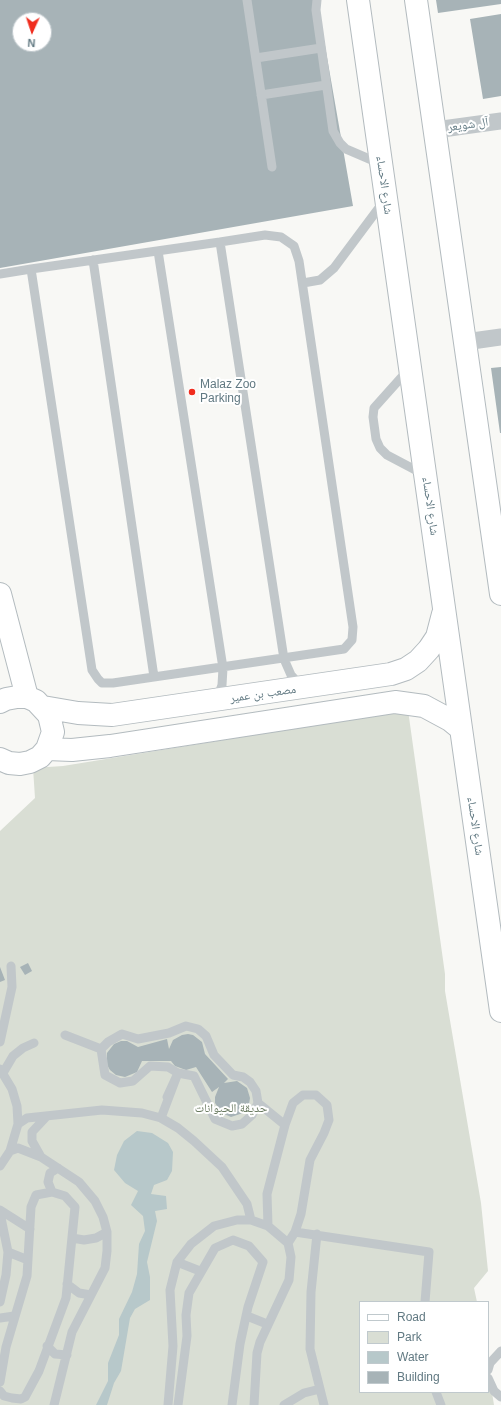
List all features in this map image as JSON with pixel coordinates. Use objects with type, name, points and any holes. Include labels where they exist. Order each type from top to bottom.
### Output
[{"type":"main road","name":"شارع الاحساء","points":[[358,0],[501,1011]]},
{"type":"main road","points":[[416,0],[465,342],[498,551],[501,594]]},
{"type":"main road","points":[[0,594],[36,702],[49,715],[53,732],[47,750]]},
{"type":"main road","name":"مصعب بن عمير","points":[[0,702],[6,698],[17,697],[78,714],[112,715],[391,674],[406,669],[429,650],[437,636],[444,606]]},
{"type":"main road","points":[[391,674],[396,688],[395,702]]},
{"type":"main road","points":[[3,764],[20,764],[30,762],[47,750],[72,750],[110,746],[395,702],[424,706],[450,720],[461,729]]},
{"type":"street","name":"آل شويعر","points":[[435,130],[501,121]]},
{"type":"street","points":[[465,342],[501,337]]},
{"type":"lane","points":[[247,0],[272,167]]},
{"type":"lane","points":[[317,0],[316,10],[333,131],[336,138],[346,149],[381,164]]},
{"type":"lane","points":[[256,58],[322,48]]},
{"type":"lane","points":[[261,95],[326,85]]},
{"type":"lane","points":[[302,283],[320,280],[334,268],[386,198]]},
{"type":"lane","points":[[0,274],[31,269],[265,235],[281,236],[291,243],[298,254],[354,634],[352,640],[344,649],[108,684],[98,680],[92,670],[31,269]]},
{"type":"lane","points":[[220,242],[284,659],[291,675],[303,688]]},
{"type":"lane","points":[[158,251],[223,668],[222,685],[216,700]]},
{"type":"lane","points":[[93,260],[154,677]]},
{"type":"lane","points":[[410,368],[374,408],[373,417],[376,439],[380,448],[387,455],[425,475]]},
{"type":"lane","points":[[0,1042],[12,987],[11,966]]},
{"type":"lane","points":[[186,1026],[198,1029],[206,1036],[214,1055],[233,1075],[250,1082],[256,1091],[258,1103],[252,1115],[242,1124],[232,1126],[215,1119],[194,1076],[178,1073],[168,1067],[150,1066],[133,1081],[120,1083],[105,1075],[100,1049],[108,1042],[122,1034],[138,1039],[169,1033],[186,1026]]},
{"type":"lane","points":[[65,1035],[100,1049]]},
{"type":"lane","points":[[0,1166],[10,1151],[18,1124],[17,1106],[12,1088],[2,1071],[13,1056],[23,1048],[34,1043]]},
{"type":"lane","points":[[161,1118],[178,1073]]},
{"type":"lane","points":[[268,1226],[266,1211],[267,1194],[285,1125],[293,1103],[303,1096],[316,1095],[327,1105],[329,1120],[310,1160],[301,1214],[295,1232],[288,1243]]},
{"type":"lane","points":[[258,1103],[285,1125]]},
{"type":"lane","points":[[18,1124],[27,1118],[102,1110],[142,1113],[161,1118],[178,1128],[222,1167],[247,1204],[251,1220]]},
{"type":"lane","points":[[41,1157],[32,1141],[32,1132],[46,1116]]},
{"type":"lane","points":[[10,1151],[18,1148],[41,1157],[79,1182],[95,1201],[103,1216],[107,1232],[105,1268],[72,1332],[54,1405]]},
{"type":"lane","points":[[52,1192],[48,1182],[50,1173],[58,1168]]},
{"type":"lane","points":[[0,1391],[11,1402],[25,1397],[39,1372],[47,1346],[64,1306],[75,1207],[65,1196],[52,1192],[36,1195],[31,1207],[27,1276],[14,1316],[6,1347],[1,1376]]},
{"type":"lane","points":[[0,1211],[30,1229]]},
{"type":"lane","points":[[0,1211],[8,1252],[6,1275],[0,1302]]},
{"type":"lane","points":[[168,1405],[171,1380],[172,1328],[170,1290],[177,1262],[191,1244],[214,1226],[226,1222],[251,1220],[268,1226],[288,1243],[292,1257],[289,1280],[262,1335],[257,1353],[254,1405]]},
{"type":"lane","points":[[72,1238],[84,1240],[96,1238],[107,1232]]},
{"type":"lane","points":[[295,1232],[317,1234],[429,1252],[425,1301]]},
{"type":"lane","points":[[317,1234],[311,1292],[310,1349],[324,1405]]},
{"type":"lane","points":[[178,1405],[187,1331],[186,1315],[189,1293],[215,1248],[233,1240],[249,1246],[263,1262],[248,1307],[236,1366],[232,1405]]},
{"type":"lane","points":[[8,1252],[28,1260]]},
{"type":"lane","points":[[177,1262],[200,1272]]},
{"type":"lane","points":[[67,1284],[79,1293],[91,1295]]},
{"type":"lane","points":[[0,1318],[14,1316]]},
{"type":"lane","points":[[247,1316],[267,1324]]},
{"type":"lane","points":[[172,1328],[187,1331]]},
{"type":"lane","points":[[47,1346],[55,1354],[67,1355]]},
{"type":"lane","points":[[489,1366],[490,1363],[501,1351]]},
{"type":"lane","points":[[489,1380],[494,1391],[501,1398]]},
{"type":"lane","points":[[284,1405],[304,1393],[320,1390]]},
{"type":"lane","points":[[436,1393],[440,1405]]},
{"type":"green space","name":"حديقة الحيوانات","points":[[408,710],[445,974],[445,991],[481,1203],[488,1271],[474,1288],[477,1301],[359,1301],[359,1393],[489,1393],[489,1374],[494,1405],[0,1405],[0,831],[35,798],[33,768],[63,766]]},
{"type":"water","points":[[137,1131],[152,1133],[168,1143],[173,1152],[172,1171],[167,1180],[154,1185],[151,1194],[166,1196],[167,1209],[155,1211],[157,1221],[147,1262],[150,1277],[150,1300],[135,1309],[130,1318],[121,1371],[114,1383],[107,1405],[96,1405],[108,1381],[108,1363],[119,1335],[119,1319],[132,1292],[137,1274],[139,1244],[145,1231],[143,1216],[131,1205],[138,1191],[125,1183],[114,1170],[117,1155],[124,1141]]},
{"type":"building","points":[[0,0],[317,0],[353,206],[0,268]]},
{"type":"building","points":[[436,0],[501,0],[501,4],[438,13]]},
{"type":"building","points":[[501,14],[501,96],[483,99],[470,19]]},
{"type":"building","points":[[501,367],[501,433],[500,433],[491,368]]},
{"type":"building","points":[[28,963],[32,971],[25,975],[20,967]]},
{"type":"building","points":[[0,967],[5,980],[0,982]]},
{"type":"building","points":[[182,1035],[193,1035],[202,1042],[205,1054],[228,1079],[224,1083],[237,1081],[247,1088],[250,1098],[249,1104],[243,1113],[231,1117],[222,1113],[215,1103],[215,1097],[219,1087],[212,1092],[196,1067],[186,1070],[175,1066],[171,1061],[142,1061],[137,1072],[125,1077],[116,1075],[107,1065],[107,1053],[114,1044],[121,1041],[127,1041],[138,1047],[167,1039],[169,1049],[173,1040]]},
{"type":"place","name":"Malaz Zoo Parking","points":[[192,392]]}]
